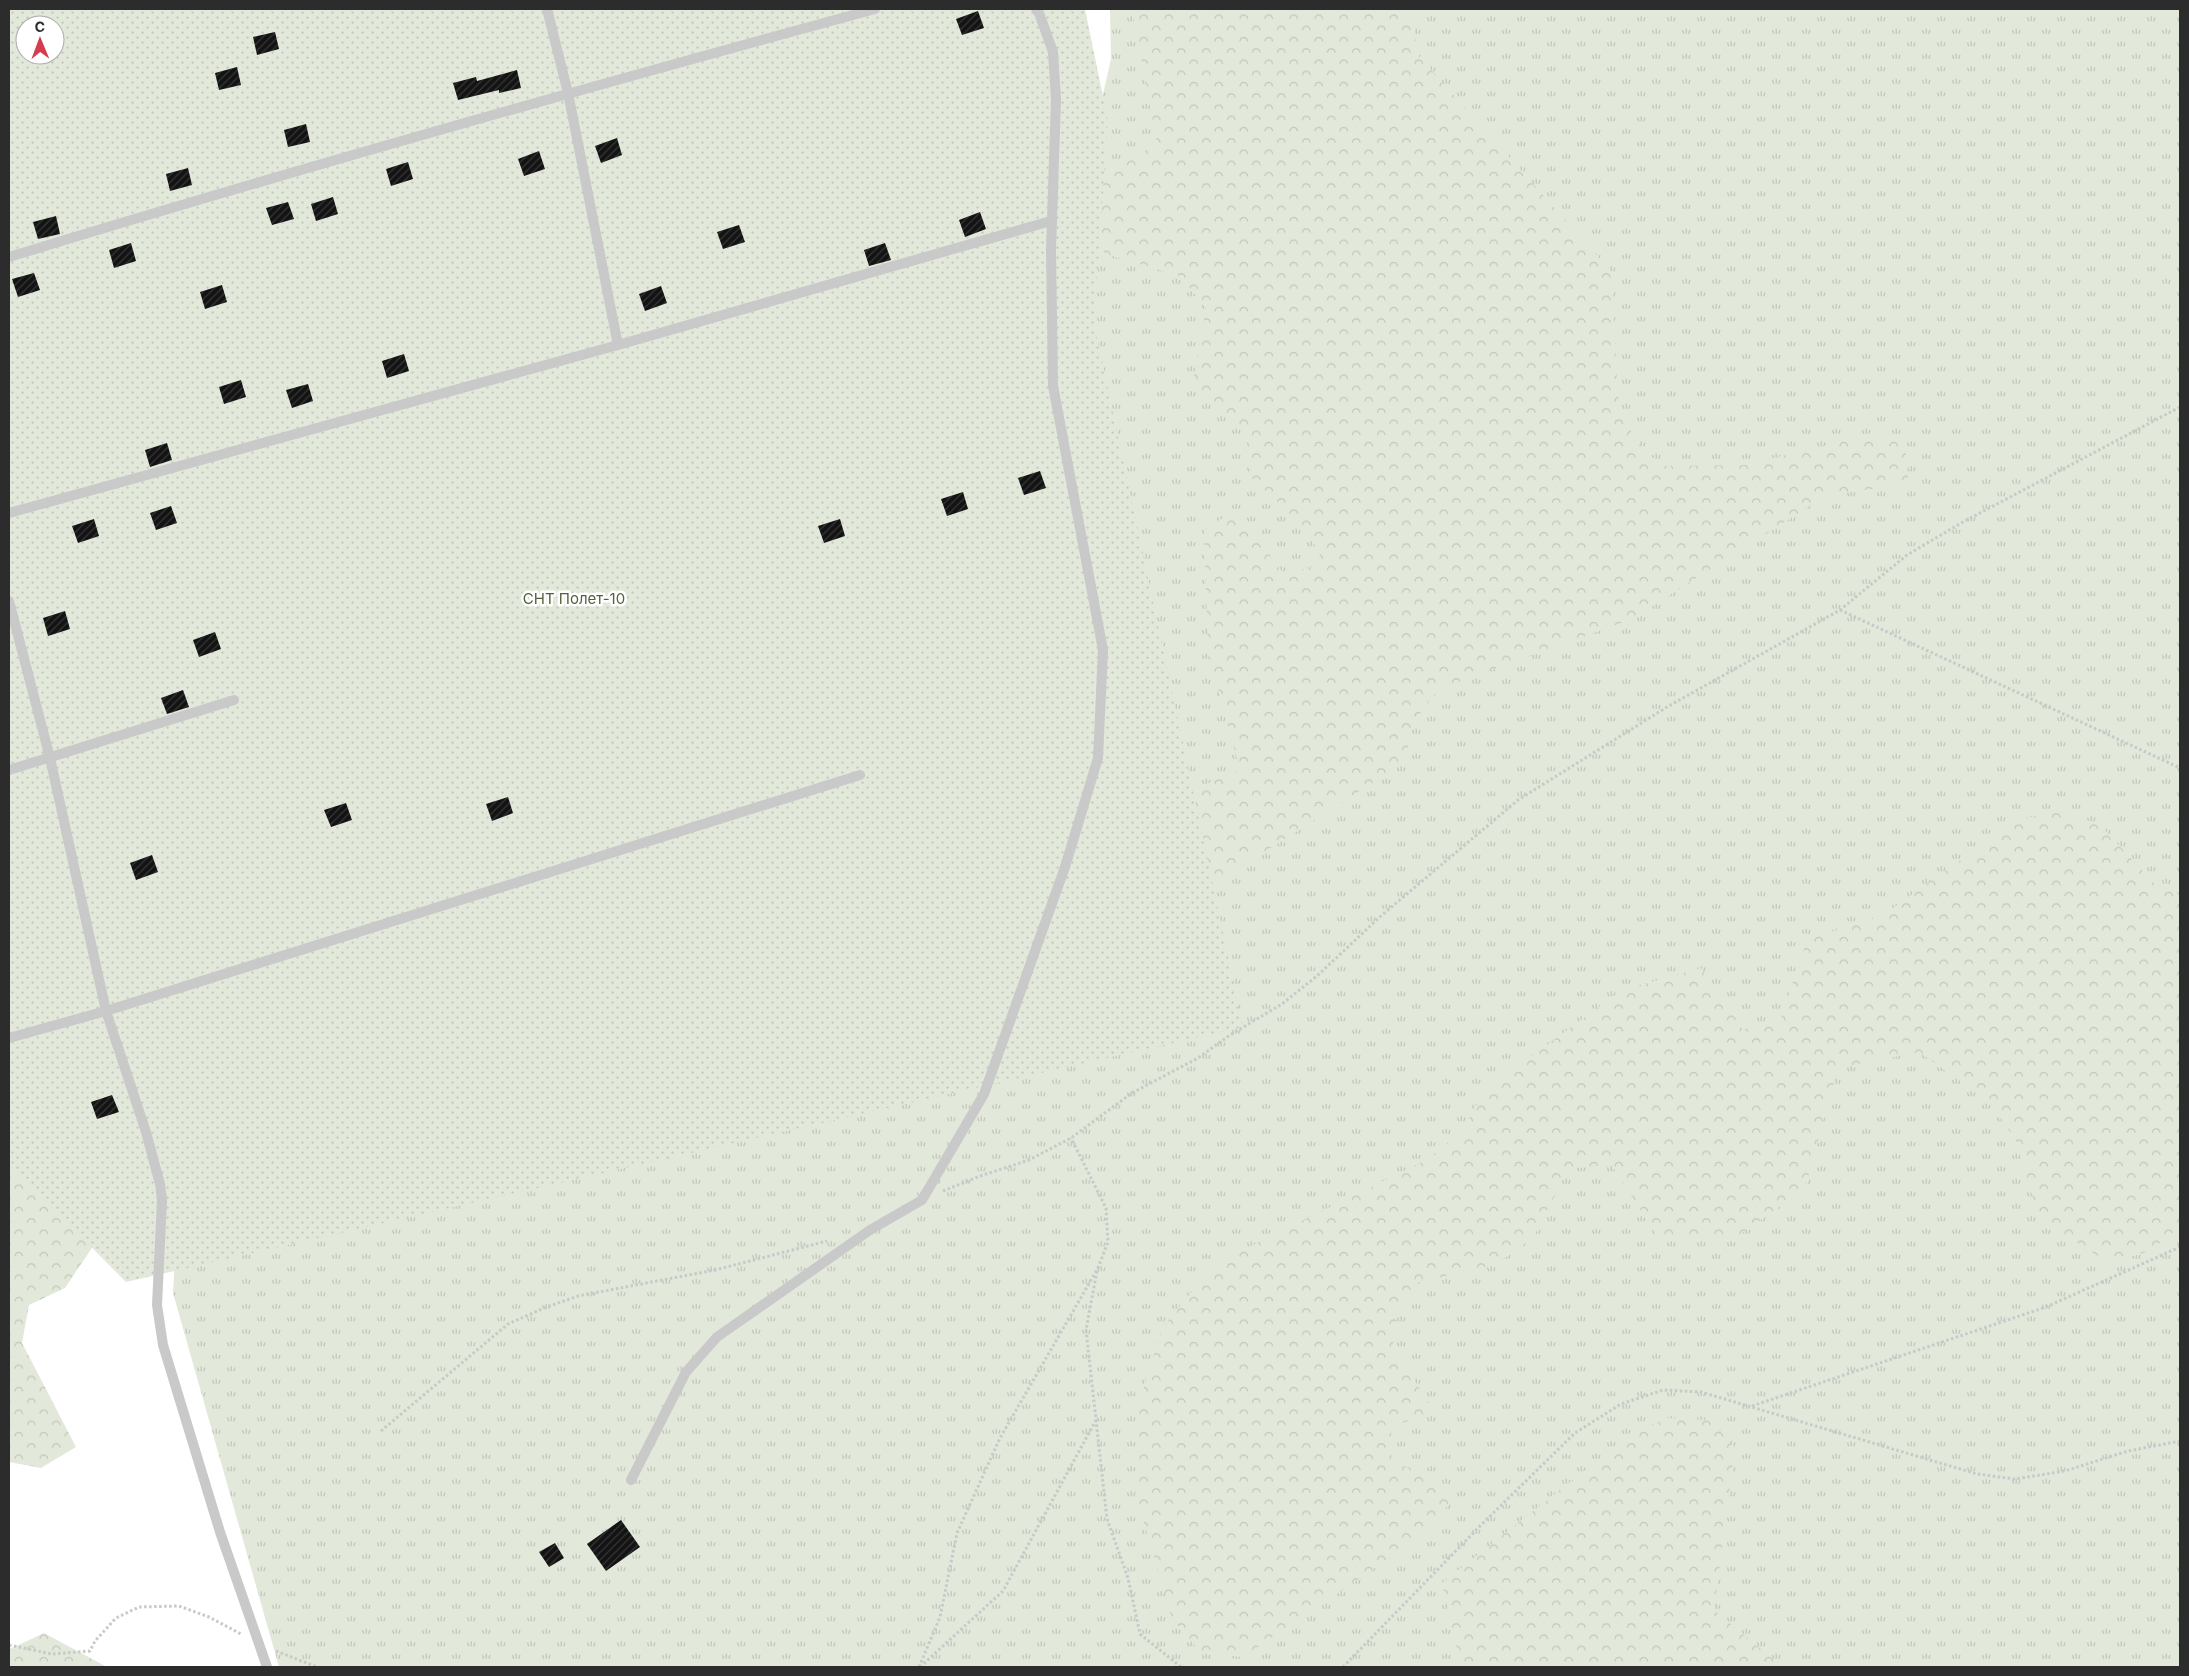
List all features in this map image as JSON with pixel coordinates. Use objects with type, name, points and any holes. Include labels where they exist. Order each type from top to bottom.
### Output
[{"type":"lane","points":[[547,9],[568,93],[618,345]]},
{"type":"lane","points":[[9,258],[220,192],[568,93],[875,9]]},
{"type":"lane","points":[[631,1480],[686,1372],[717,1337],[870,1230],[922,1200],[984,1094],[1066,867],[1098,758],[1103,650],[1053,386],[1052,222],[1056,99],[1052,52],[1036,9]]},
{"type":"lane","points":[[9,513],[618,345],[1052,222]]},
{"type":"lane","points":[[9,600],[50,758],[106,1011],[146,1132],[160,1184],[162,1200],[157,1305],[163,1345],[220,1532],[267,1667]]},
{"type":"lane","points":[[9,770],[234,700]]},
{"type":"lane","points":[[9,1038],[106,1011],[860,774]]},
{"type":"path","points":[[922,1200],[980,1176],[1029,1160],[1072,1138],[1132,1093],[1198,1058],[1230,1035],[1282,1004],[1317,976],[1382,915],[1518,800],[1667,706],[1840,610],[1907,556],[1962,522],[2180,407]]},
{"type":"path","points":[[1840,610],[2180,768]]},
{"type":"path","points":[[919,1667],[940,1617],[957,1533],[980,1481],[1000,1438],[1098,1268],[1108,1242],[1106,1208],[1072,1138]]},
{"type":"path","points":[[381,1431],[508,1324],[544,1308],[578,1296],[715,1270],[831,1240]]},
{"type":"path","points":[[1751,1406],[2046,1307],[2180,1247]]},
{"type":"path","points":[[1098,1268],[1086,1330],[1108,1519],[1128,1578],[1140,1634],[1181,1667]]},
{"type":"path","points":[[1342,1667],[1482,1524],[1575,1433],[1622,1404],[1663,1390],[1701,1392],[1977,1474],[2015,1480],[2065,1471],[2128,1452],[2180,1441]]},
{"type":"path","points":[[919,1667],[1003,1591],[1096,1419]]},
{"type":"path","points":[[9,1645],[52,1654],[90,1651],[95,1641],[116,1618],[139,1607],[178,1606],[209,1618],[259,1644],[317,1667]]},
{"type":"green space","name":"СНТ Полет-10","points":[[9,9],[1085,9],[1108,121],[1094,323],[1243,1027],[126,1282],[9,1164]]},
{"type":"green space","points":[[1110,9],[2180,9],[2180,1667],[279,1667],[173,1293],[179,1190],[1072,391],[1090,151],[1111,59]]},
{"type":"green space","points":[[1132,9],[1412,9],[1417,54],[1611,271],[1618,396],[1633,437],[1662,466],[1745,465],[1865,436],[1905,443],[1909,484],[1827,495],[1632,619],[1439,689],[1414,721],[1405,762],[1132,937],[1161,803],[1240,770],[1208,652],[1204,531],[1235,509],[1284,574],[1324,564],[1307,530],[1251,477],[1248,434],[1192,386],[1206,308],[1180,276],[1105,254],[1084,221],[1096,182],[1157,143]]},
{"type":"green space","points":[[2055,812],[2098,823],[2154,883],[2180,895],[2180,1227],[2150,1251],[2109,1263],[2039,1219],[2016,1141],[1990,1102],[1919,1052],[1838,1068],[1805,1189],[1738,1236],[1657,1236],[1611,1164],[1568,1169],[1533,1238],[1496,1264],[1417,1283],[1399,1305],[1393,1345],[1435,1414],[1391,1426],[1392,1464],[1429,1471],[1451,1501],[1427,1533],[1243,1657],[1201,1653],[1172,1619],[1135,1492],[1137,1410],[1162,1328],[1214,1264],[1428,1159],[1462,1131],[1484,1091],[1622,990],[1701,968],[1744,1031],[1780,1021],[1807,940],[1886,913],[2017,820]]},
{"type":"green space","points":[[9,1128],[110,1221],[65,1288],[29,1305],[22,1343],[76,1447],[41,1468],[9,1462]]},
{"type":"green space","points":[[1667,1418],[1710,1420],[1735,1448],[1714,1610],[1782,1667],[1461,1667],[1442,1583],[1632,1433]]},
{"type":"green space","points":[[44,1633],[107,1667],[9,1667],[10,1649]]},
{"type":"building","points":[[978,11],[984,28],[962,35],[956,19]]},
{"type":"building","points":[[275,32],[279,49],[257,55],[253,37]]},
{"type":"building","points":[[237,67],[241,85],[219,90],[215,73]]},
{"type":"building","points":[[517,70],[521,88],[499,93],[499,90],[458,100],[453,83],[476,77],[477,81]]},
{"type":"building","points":[[306,124],[310,142],[288,147],[284,130]]},
{"type":"building","points":[[617,138],[622,155],[601,163],[595,146]]},
{"type":"building","points":[[539,151],[545,169],[524,176],[518,159]]},
{"type":"building","points":[[408,162],[413,179],[391,186],[386,169]]},
{"type":"building","points":[[188,168],[192,185],[170,191],[166,174]]},
{"type":"building","points":[[333,197],[338,214],[316,221],[311,204]]},
{"type":"building","points":[[288,202],[294,219],[272,225],[266,208]]},
{"type":"building","points":[[980,212],[986,229],[965,237],[959,220]]},
{"type":"building","points":[[56,216],[60,234],[38,239],[33,222]]},
{"type":"building","points":[[739,225],[745,242],[723,249],[717,232]]},
{"type":"building","points":[[131,243],[136,261],[114,268],[109,250]]},
{"type":"building","points":[[885,243],[891,260],[869,266],[864,250]]},
{"type":"building","points":[[34,273],[40,290],[18,297],[12,279]]},
{"type":"building","points":[[222,285],[227,302],[205,309],[200,292]]},
{"type":"building","points":[[661,286],[667,303],[645,311],[639,294]]},
{"type":"building","points":[[404,354],[409,371],[387,378],[382,361]]},
{"type":"building","points":[[241,380],[246,397],[224,404],[219,387]]},
{"type":"building","points":[[308,384],[313,401],[292,408],[286,390]]},
{"type":"building","points":[[167,443],[172,460],[150,467],[145,450]]},
{"type":"building","points":[[1040,471],[1046,488],[1024,495],[1018,478]]},
{"type":"building","points":[[963,492],[968,509],[947,516],[941,499]]},
{"type":"building","points":[[171,506],[177,523],[156,530],[150,513]]},
{"type":"building","points":[[94,519],[99,536],[78,543],[72,526]]},
{"type":"building","points":[[840,519],[845,536],[824,543],[818,526]]},
{"type":"building","points":[[65,611],[70,629],[48,636],[43,618]]},
{"type":"building","points":[[215,632],[221,649],[199,657],[193,640]]},
{"type":"building","points":[[183,690],[189,707],[167,714],[161,698]]},
{"type":"building","points":[[508,797],[513,813],[492,821],[486,804]]},
{"type":"building","points":[[346,803],[352,820],[331,827],[324,810]]},
{"type":"building","points":[[152,855],[158,872],[136,880],[130,863]]},
{"type":"building","points":[[112,1095],[119,1112],[97,1119],[91,1102]]},
{"type":"building","points":[[621,1520],[640,1547],[606,1571],[587,1544]]},
{"type":"building","points":[[555,1543],[564,1558],[549,1567],[539,1552]]}]
